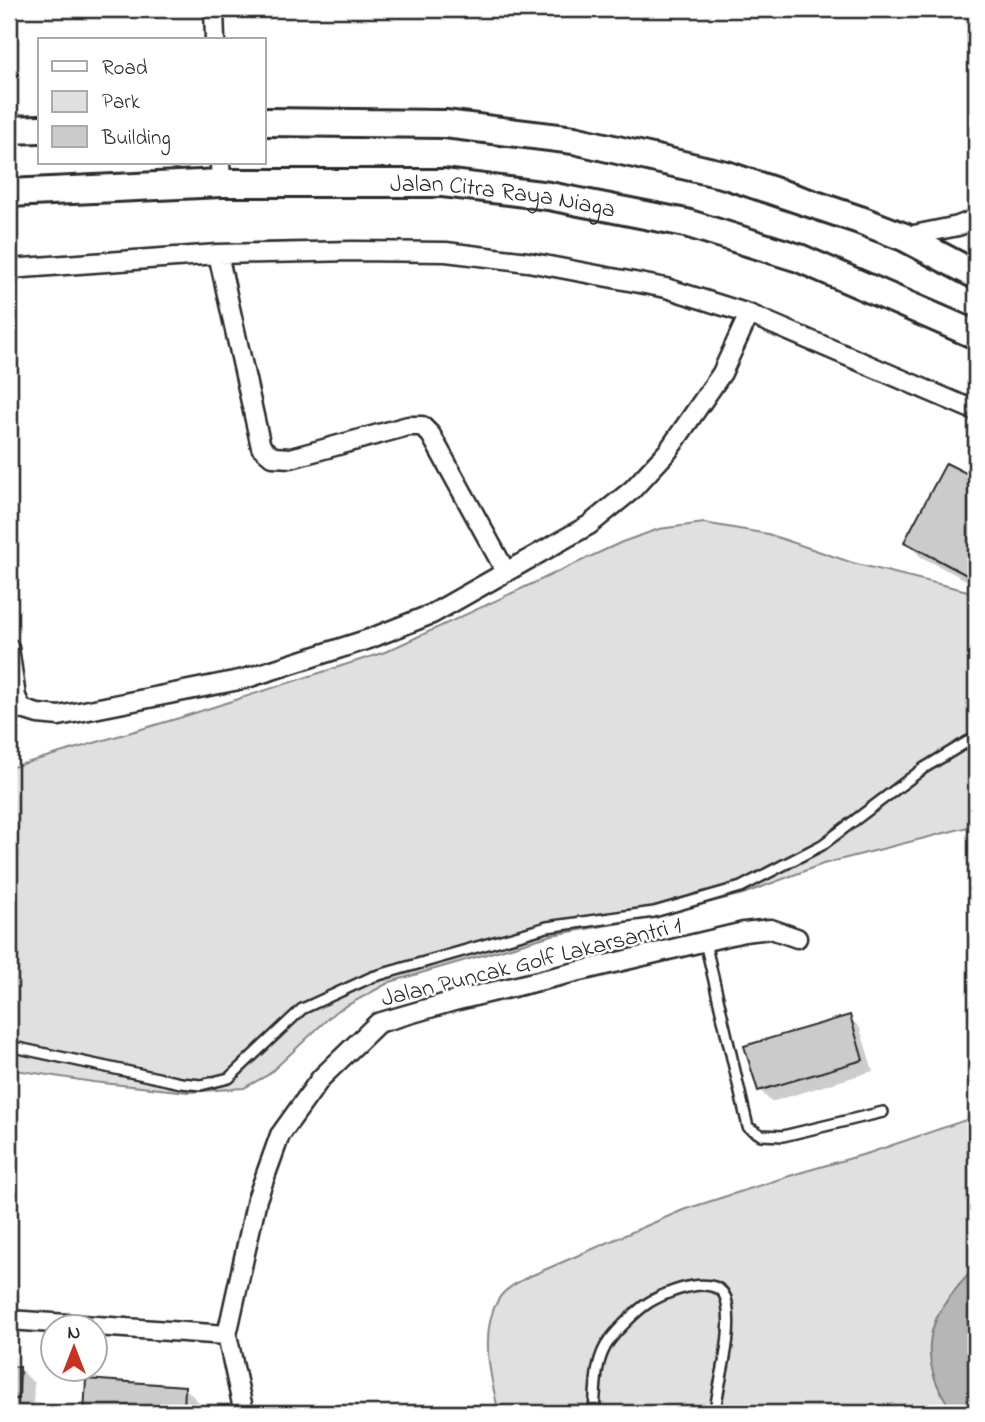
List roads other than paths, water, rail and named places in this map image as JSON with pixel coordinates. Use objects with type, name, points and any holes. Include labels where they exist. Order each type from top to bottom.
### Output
[{"type":"street","points":[[214,9],[215,38]]},
{"type":"street","points":[[266,122],[444,124],[574,140],[726,175],[860,219],[904,237],[976,275]]},
{"type":"street","points":[[9,130],[38,129]]},
{"type":"street","name":"Jalan Citra Raya Niaga","points":[[9,193],[221,173],[443,183],[549,196],[686,223],[799,258],[976,335]]},
{"type":"street","points":[[904,237],[958,226],[976,219]]},
{"type":"street","points":[[9,269],[218,254],[353,251],[446,252],[528,262],[666,288],[749,314],[976,411]]},
{"type":"street","points":[[218,254],[261,447],[273,457],[290,458],[408,426],[422,426],[431,435],[506,572]]},
{"type":"street","points":[[9,648],[16,697],[22,709],[59,716],[244,679],[369,639],[432,614],[589,525],[632,490],[659,461],[722,373],[749,314]]},
{"type":"street","name":"Jalan Puncak Golf Lakarsantri 1","points":[[244,1413],[227,1335],[257,1199],[280,1135],[321,1079],[378,1023],[454,1001],[759,930],[771,929],[797,937]]},
{"type":"street","points":[[9,1320],[227,1335]]},
{"type":"lane","points":[[9,1046],[181,1083],[201,1085],[229,1079],[302,1009],[372,977],[547,927],[654,912],[741,887],[821,845],[924,768],[967,741],[976,739]]},
{"type":"lane","points":[[705,942],[748,1127],[761,1135],[783,1136],[883,1112]]},
{"type":"lane","points":[[594,1413],[598,1360],[609,1340],[647,1304],[675,1290],[706,1284],[719,1289],[727,1300],[727,1333],[716,1404],[718,1413]]}]
